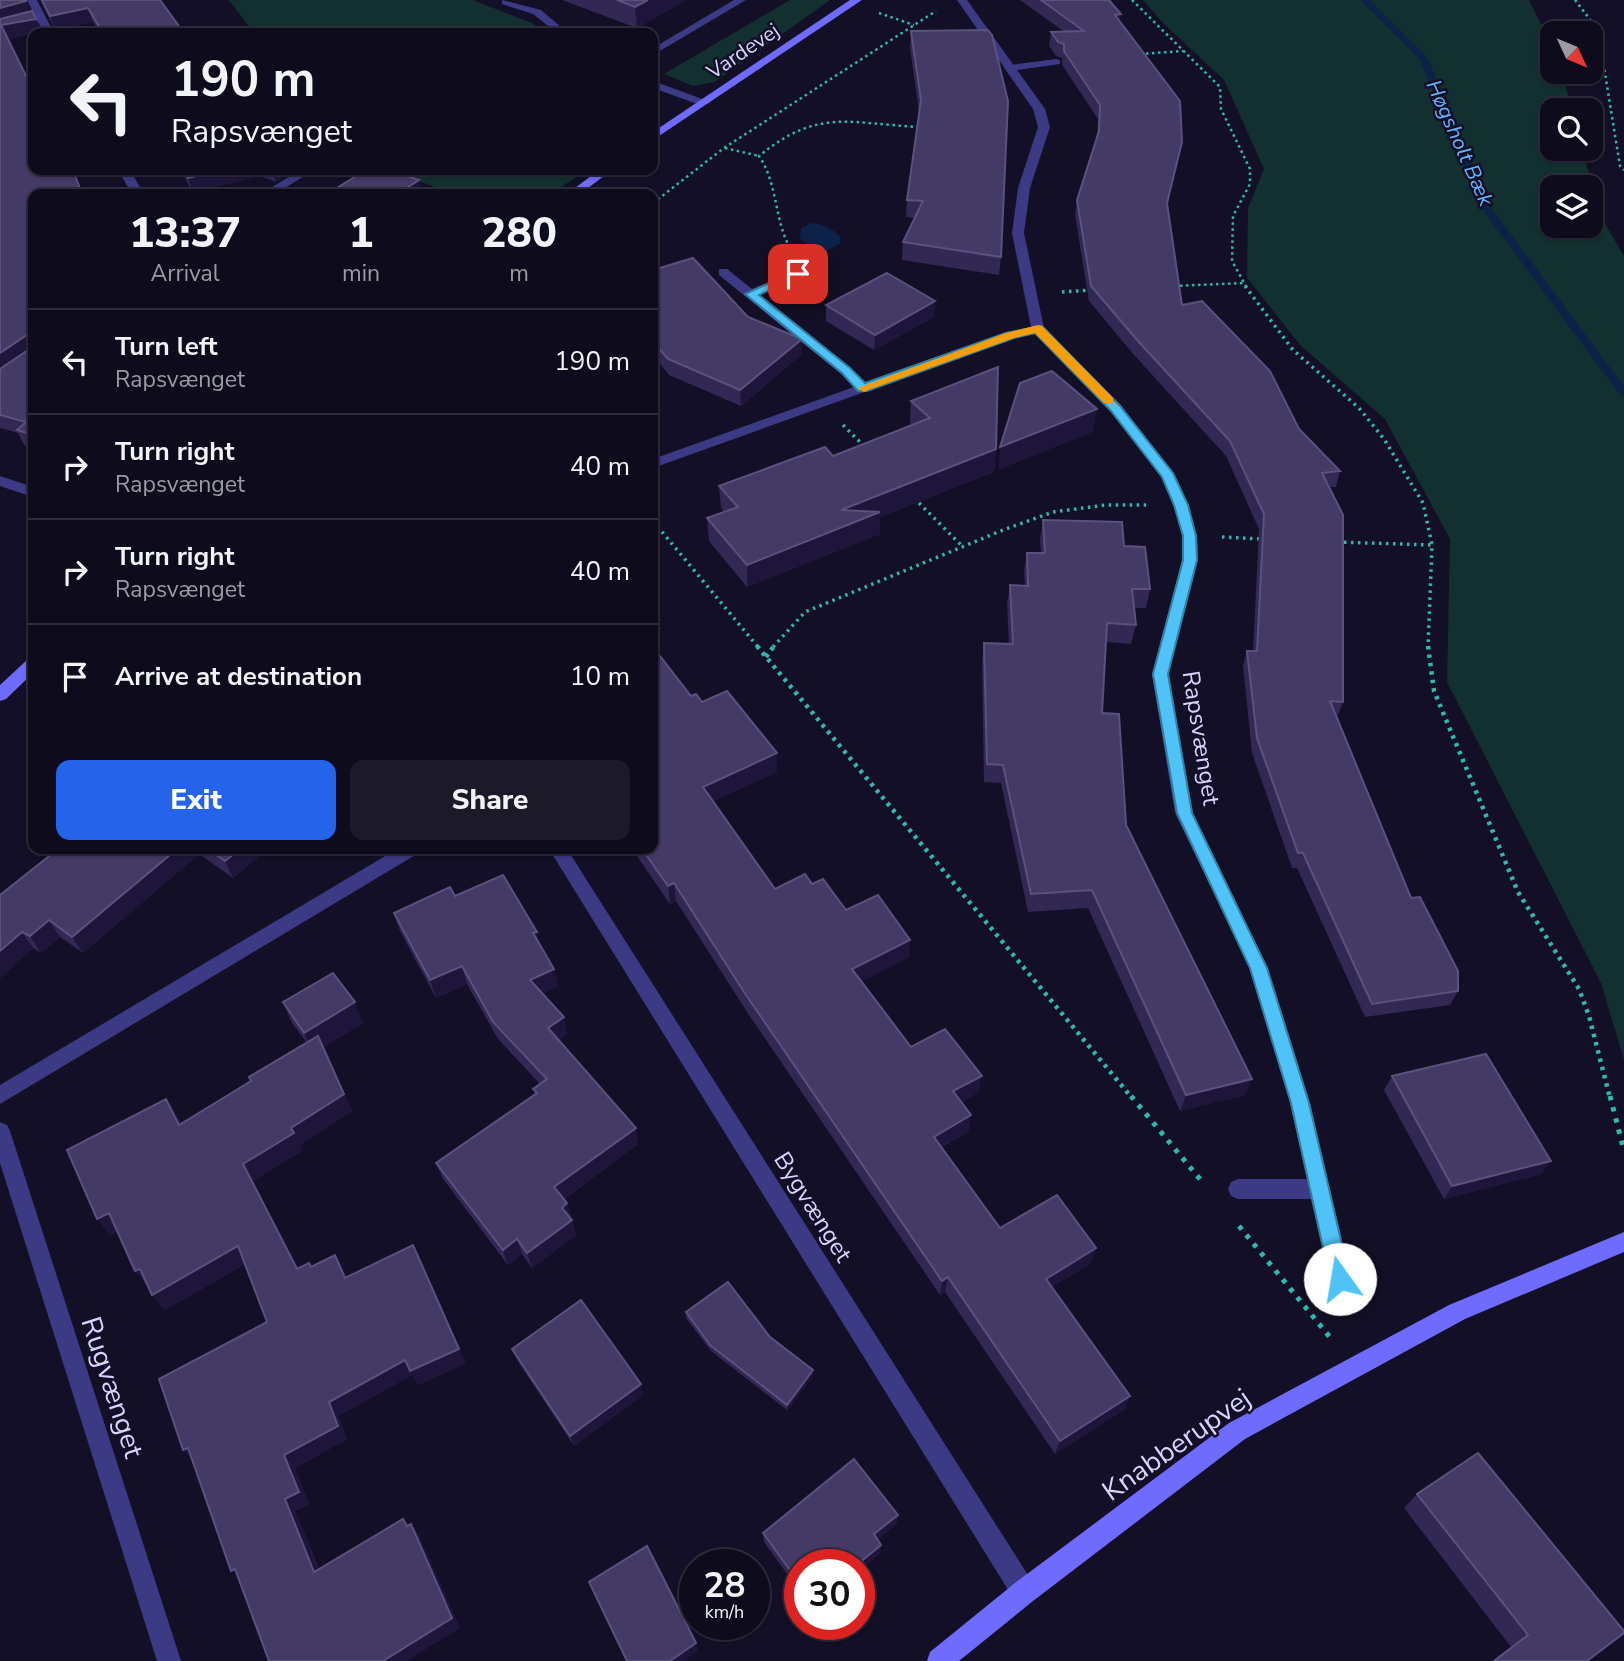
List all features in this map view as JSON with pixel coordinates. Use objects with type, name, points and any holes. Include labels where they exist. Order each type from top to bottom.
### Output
[{"type":"street","points":[[32,0],[46,28]]},
{"type":"street","points":[[658,49],[741,0]]},
{"type":"street","name":"Vardevej","points":[[658,134],[857,0]]},
{"type":"street","points":[[658,462],[1011,335],[1038,329],[1018,233],[1024,188],[1044,127],[1039,110],[962,0]]},
{"type":"street","points":[[506,1],[537,12],[557,28]]},
{"type":"street","points":[[0,29],[40,18]]},
{"type":"street","points":[[1010,68],[1056,62]]},
{"type":"street","points":[[658,86],[704,103]]},
{"type":"street","points":[[276,189],[299,175]]},
{"type":"street","points":[[580,189],[599,175]]},
{"type":"street","points":[[723,272],[846,371],[863,388]]},
{"type":"street","points":[[750,294],[798,274]]},
{"type":"street","name":"Rapsvænget","points":[[1038,329],[1116,408],[1168,476],[1181,505],[1190,536],[1190,560],[1160,674],[1184,813],[1259,968],[1300,1103],[1340,1279]]},
{"type":"street","points":[[0,481],[28,490]]},
{"type":"street","points":[[0,695],[28,669]]},
{"type":"street","points":[[0,1095],[403,854]]},
{"type":"street","name":"Bygvænget","points":[[561,854],[1024,1592]]},
{"type":"street","name":"Rugvænget","points":[[0,1131],[169,1661]]},
{"type":"street","points":[[1238,1189],[1320,1189]]},
{"type":"street","name":"Knabberupvej","points":[[939,1661],[1024,1592],[1237,1432],[1457,1311],[1624,1242]]},
{"type":"path","points":[[1132,0],[1220,88],[1221,109],[1250,169],[1250,184],[1233,216],[1232,261],[1243,283],[1293,350],[1359,408],[1384,439],[1423,503],[1432,545],[1428,657],[1434,691],[1518,892],[1578,989],[1589,1016],[1624,1151]]},
{"type":"path","points":[[1575,0],[1598,30],[1620,166],[1624,170]]},
{"type":"path","points":[[658,199],[724,148],[937,10]]},
{"type":"path","points":[[1133,55],[1184,50]]},
{"type":"path","points":[[759,156],[769,146],[810,123],[838,119],[920,127]]},
{"type":"path","points":[[724,148],[759,156],[768,166],[774,186],[776,220],[785,241],[802,265],[798,274]]},
{"type":"path","points":[[1163,287],[1243,283]]},
{"type":"path","points":[[1030,293],[1097,290]]},
{"type":"path","points":[[821,403],[868,451]]},
{"type":"path","points":[[906,489],[963,547]]},
{"type":"path","points":[[766,657],[786,630],[805,612],[1053,512],[1106,505],[1181,505]]},
{"type":"path","points":[[658,526],[1355,1367]]},
{"type":"path","points":[[1190,536],[1271,539]]},
{"type":"path","points":[[1325,541],[1432,545]]},
{"type":"path","points":[[1216,1198],[1238,1189]]},
{"type":"green space","points":[[229,0],[473,0],[538,28],[250,28]]},
{"type":"green space","points":[[790,0],[830,0],[715,82],[693,86],[664,74]]},
{"type":"green space","points":[[1143,0],[1529,0],[1540,22],[1540,84],[1565,84],[1569,98],[1540,98],[1540,161],[1585,161],[1589,175],[1540,175],[1540,238],[1603,238],[1603,220],[1624,256],[1624,1060],[1601,983],[1447,682],[1450,539],[1385,419],[1301,346],[1247,278],[1248,208],[1264,169],[1224,80],[1164,24]]},
{"type":"green space","points":[[402,175],[580,175],[558,189],[440,189]]},
{"type":"water","points":[[811,223],[835,232],[841,238],[840,244],[825,252],[814,250],[800,239],[801,228]]},
{"type":"building","points":[[0,0],[26,0],[26,1],[0,8]]},
{"type":"building","points":[[42,0],[160,0],[180,28],[100,28],[88,8],[50,16]]},
{"type":"building","points":[[617,0],[648,0],[635,7]]},
{"type":"building","points":[[1041,0],[1109,0],[1121,14],[1115,15],[1180,101],[1182,142],[1167,203],[1182,305],[1202,301],[1270,371],[1299,429],[1340,471],[1322,473],[1343,515],[1343,702],[1330,701],[1411,898],[1420,897],[1458,971],[1458,991],[1372,1004],[1303,853],[1298,853],[1257,738],[1247,651],[1257,651],[1264,514],[1230,441],[1091,286],[1077,200],[1099,131],[1100,105],[1064,51],[1064,44],[1058,42],[1051,32],[1084,31]]},
{"type":"building","points":[[32,11],[36,19],[1,25],[28,80],[28,175],[75,175],[80,189],[28,189],[28,336],[0,353],[0,19]]},
{"type":"building","points":[[988,30],[992,35],[1008,101],[1001,257],[903,242],[923,201],[907,200],[921,100],[911,31]]},
{"type":"building","points":[[358,175],[405,175],[419,180],[405,189],[335,189]]},
{"type":"building","points":[[693,258],[748,317],[802,339],[740,390],[668,359],[658,348],[658,268]]},
{"type":"building","points":[[887,273],[935,301],[875,335],[826,305]]},
{"type":"building","points":[[28,350],[28,433],[17,430],[26,422],[0,415],[0,369]]},
{"type":"building","points":[[998,367],[996,449],[841,510],[880,512],[747,565],[707,518],[738,507],[719,486],[825,447],[833,456],[930,418],[911,401]]},
{"type":"building","points":[[1052,371],[1097,409],[1000,447],[1020,383]]},
{"type":"building","points":[[1043,520],[1122,522],[1124,546],[1145,547],[1150,589],[1132,589],[1136,625],[1107,623],[1102,713],[1119,714],[1126,825],[1252,1079],[1186,1095],[1092,890],[1031,894],[1003,765],[987,764],[984,643],[1013,644],[1010,585],[1028,586],[1027,553],[1045,553]]},
{"type":"building","points":[[658,653],[691,696],[696,694],[702,702],[727,691],[777,753],[703,787],[775,889],[805,874],[812,884],[823,879],[846,910],[878,895],[910,940],[852,969],[911,1047],[945,1029],[982,1076],[953,1091],[971,1115],[934,1137],[1000,1228],[1057,1195],[1096,1248],[1046,1279],[1130,1396],[1060,1441],[948,1277],[942,1281],[746,995],[674,883],[668,886],[646,854],[658,854]]},
{"type":"building","points":[[52,854],[171,854],[72,937],[49,920],[30,936],[22,932],[0,951],[0,895]]},
{"type":"building","points":[[215,854],[234,854],[225,861]]},
{"type":"building","points":[[503,875],[537,932],[533,933],[554,969],[530,980],[564,1017],[548,1028],[636,1128],[554,1187],[567,1203],[562,1208],[572,1220],[527,1253],[517,1239],[503,1250],[436,1163],[537,1093],[533,1089],[547,1079],[493,1022],[462,966],[430,980],[394,913],[450,887],[455,896]]},
{"type":"building","points":[[333,973],[355,1002],[304,1033],[283,1002]]},
{"type":"building","points":[[318,1036],[344,1094],[291,1128],[294,1133],[243,1164],[297,1269],[309,1263],[311,1267],[335,1255],[345,1278],[413,1245],[459,1349],[410,1371],[405,1360],[329,1402],[338,1426],[284,1455],[299,1492],[285,1499],[314,1572],[403,1519],[407,1526],[411,1524],[452,1618],[383,1661],[269,1661],[235,1569],[231,1571],[188,1448],[183,1450],[159,1379],[267,1322],[238,1246],[152,1295],[140,1269],[135,1271],[109,1213],[97,1219],[67,1150],[166,1099],[179,1125],[251,1081],[249,1077]]},
{"type":"building","points":[[1486,1054],[1551,1161],[1452,1186],[1392,1076]]},
{"type":"building","points":[[728,1282],[770,1337],[813,1370],[787,1405],[710,1345],[686,1312]]},
{"type":"building","points":[[581,1300],[641,1384],[570,1436],[512,1349]]},
{"type":"building","points":[[1478,1453],[1624,1631],[1587,1661],[1494,1661],[1528,1635],[1417,1494]]},
{"type":"building","points":[[854,1459],[898,1515],[874,1534],[881,1545],[875,1550],[784,1549],[784,1562],[763,1533]]},
{"type":"building","points":[[647,1546],[679,1609],[679,1640],[694,1640],[696,1643],[670,1661],[627,1661],[589,1582]]},
{"type":"waterway","name":"Høgsholt Bæk","points":[[1364,0],[1423,57],[1487,209],[1624,393]]},
{"type":"slow traffic","points":[[864,388],[1011,335],[1038,329],[1108,401]]},
{"type":"route","points":[[798,274],[750,294],[846,371],[863,388],[1011,335],[1038,329],[1116,408],[1168,476],[1181,505],[1190,536],[1190,560],[1160,674],[1184,813],[1259,968],[1300,1103],[1340,1279]]}]
